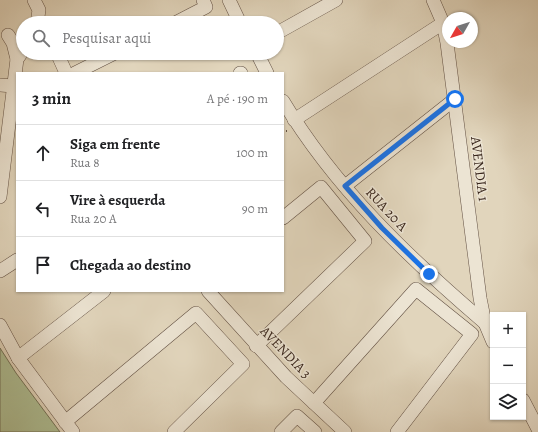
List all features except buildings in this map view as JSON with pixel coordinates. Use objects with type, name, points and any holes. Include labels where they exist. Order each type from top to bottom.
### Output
[{"type":"street","points":[[229,0],[237,16]]},
{"type":"street","points":[[284,29],[336,0]]},
{"type":"street","name":"AVENDIA 1","points":[[433,0],[442,21]]},
{"type":"street","points":[[186,16],[205,4]]},
{"type":"street","points":[[36,6],[43,16]]},
{"type":"street","points":[[294,120],[442,24]]},
{"type":"street","points":[[4,32],[16,35]]},
{"type":"street","points":[[4,32],[13,44],[16,54]]},
{"type":"street","name":"AVENDIA 1","points":[[447,48],[485,323],[490,335]]},
{"type":"street","points":[[0,197],[6,86],[16,60]]},
{"type":"street","points":[[60,60],[66,72]]},
{"type":"street","points":[[77,72],[101,60]]},
{"type":"street","points":[[260,60],[266,72]]},
{"type":"street","points":[[345,186],[455,99]]},
{"type":"street","name":"RUA 20 A","points":[[284,103],[294,120],[320,157],[382,228],[435,280],[485,323]]},
{"type":"street","points":[[256,346],[365,241],[321,187],[284,217]]},
{"type":"street","points":[[0,271],[16,261]]},
{"type":"street","points":[[314,404],[416,289],[472,334],[396,432]]},
{"type":"street","points":[[18,358],[103,292]]},
{"type":"street","name":"AVENDIA 3","points":[[209,292],[256,346],[314,404],[345,432]]},
{"type":"street","points":[[0,325],[18,358],[69,427],[196,313],[243,364],[174,432]]},
{"type":"street","points":[[526,406],[538,429]]},
{"type":"street","points":[[281,432],[297,416],[315,432]]},
{"type":"green space","points":[[0,348],[16,373],[60,432],[0,432]]},
{"type":"route","points":[[429,274],[382,228],[345,186],[455,99]]}]
